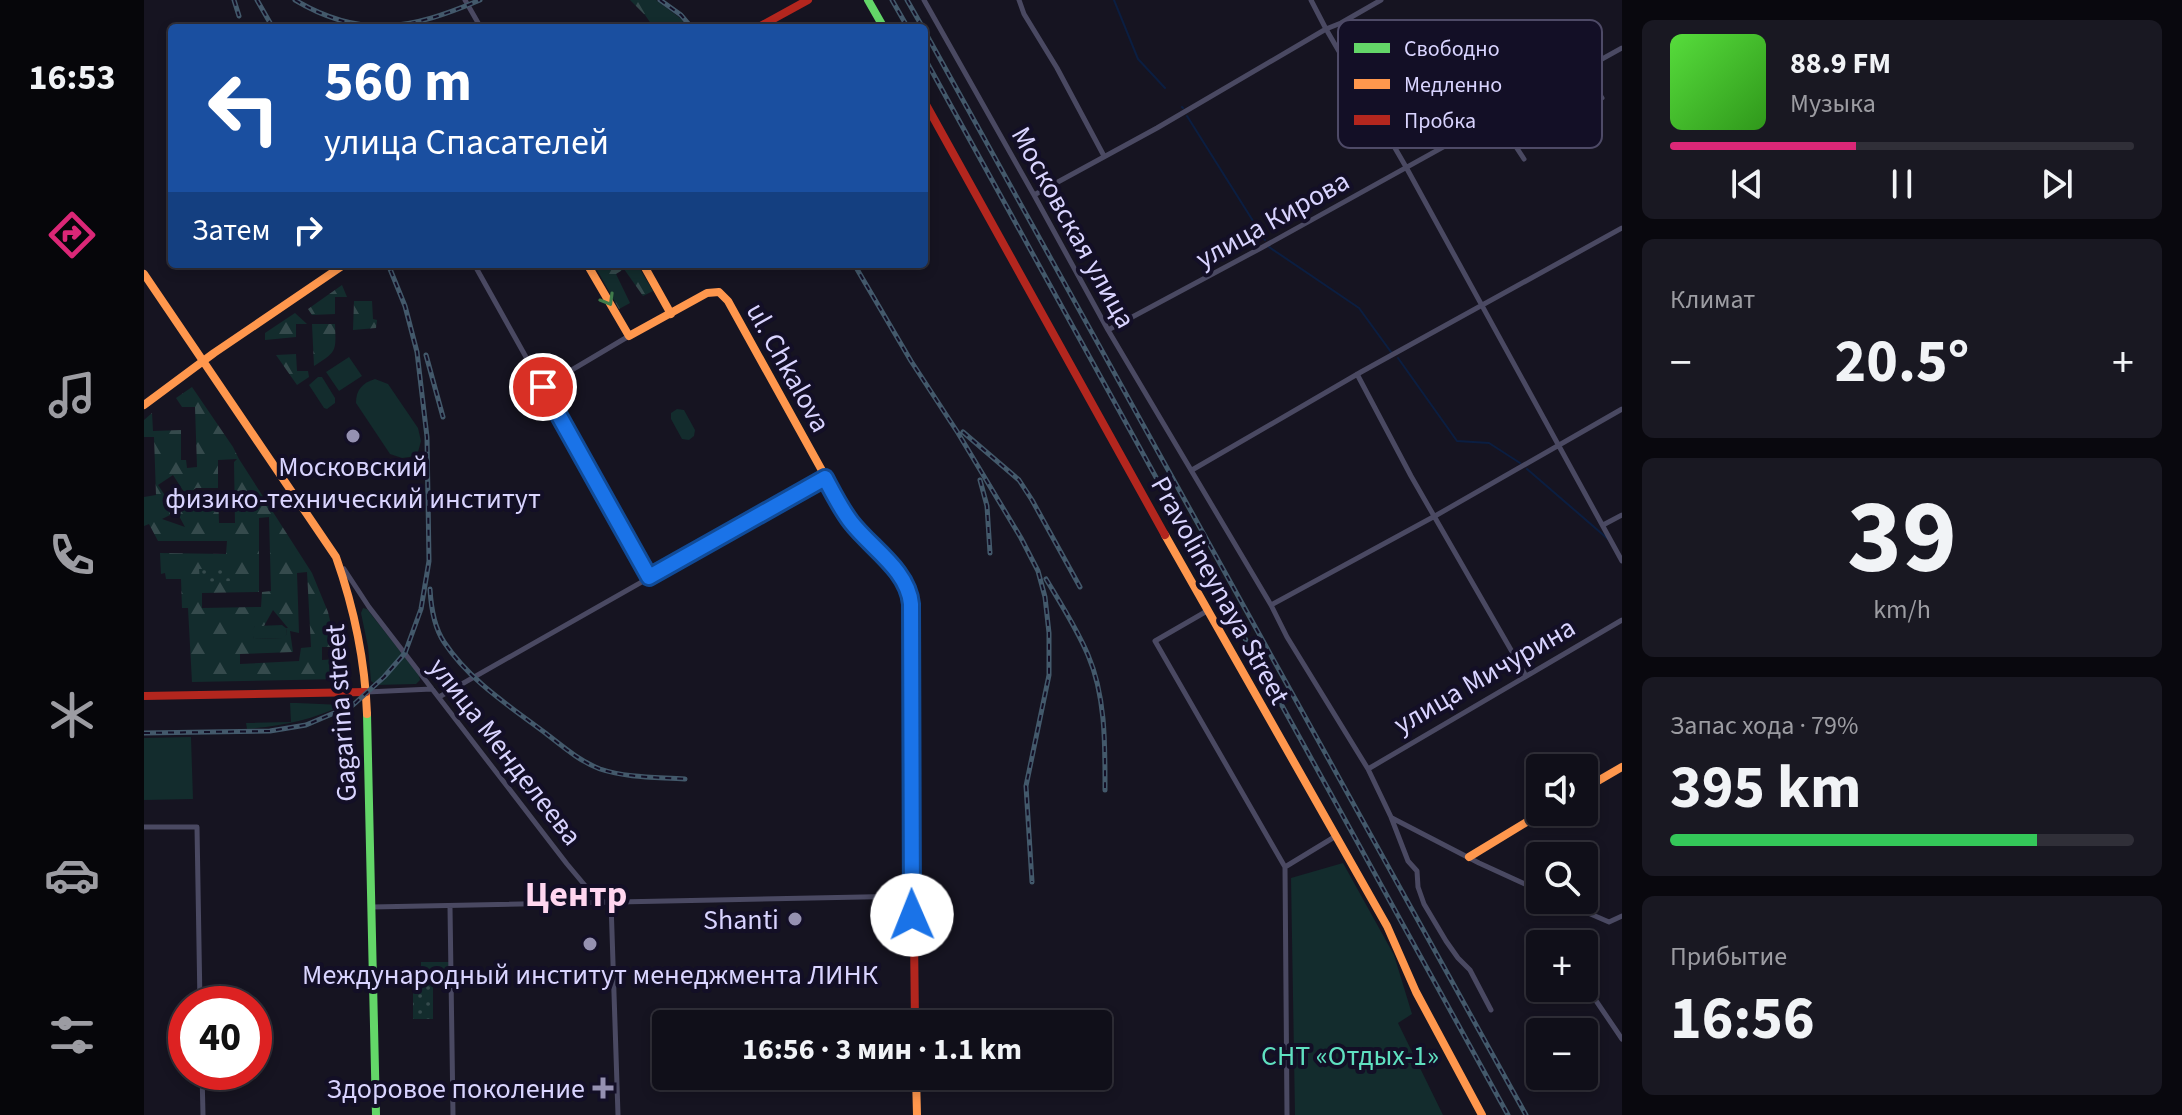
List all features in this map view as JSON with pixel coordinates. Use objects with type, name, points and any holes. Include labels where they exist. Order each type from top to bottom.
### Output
[{"type":"main road","points":[[764,24],[808,0]]},
{"type":"main road","points":[[868,0],[882,24]]},
{"type":"main road","name":"Pravolineynaya Street","points":[[928,108],[1207,611],[1387,926],[1416,992],[1479,1115]]},
{"type":"main road","points":[[144,405],[339,268]]},
{"type":"main road","points":[[589,268],[629,336],[671,314],[645,268]]},
{"type":"main road","name":"Gagarina street","points":[[144,274],[336,557],[358,622],[366,692],[376,1115]]},
{"type":"main road","name":"ul. Chkalova","points":[[671,314],[713,291],[728,301],[850,521],[904,580],[910,592],[915,1010]]},
{"type":"main road","points":[[144,696],[366,692]]},
{"type":"main road","points":[[1598,781],[1622,767]]},
{"type":"main road","points":[[1469,857],[1526,822]]},
{"type":"main road","points":[[916,1090],[917,1115]]},
{"type":"street","points":[[465,0],[479,24]]},
{"type":"street","name":"Московская улица","points":[[924,0],[1108,330],[1287,637],[1368,769],[1408,861],[1417,871],[1424,904],[1446,941],[1470,970],[1491,1010]]},
{"type":"street","points":[[1019,0],[1104,156]]},
{"type":"street","points":[[1311,0],[1338,50]]},
{"type":"street","points":[[1346,20],[1381,0]]},
{"type":"street","points":[[1034,195],[1338,24]]},
{"type":"street","name":"улица Кирова","points":[[1602,59],[1622,48]]},
{"type":"street","points":[[1395,148],[1622,561]]},
{"type":"street","name":"улица Кирова","points":[[1108,330],[1234,264],[1441,148]]},
{"type":"street","points":[[1517,148],[1524,159]]},
{"type":"street","points":[[1192,470],[1357,374],[1622,228]]},
{"type":"street","points":[[476,268],[649,577]]},
{"type":"street","points":[[543,387],[629,336]]},
{"type":"street","points":[[1357,374],[1411,476],[1526,676]]},
{"type":"street","points":[[1271,605],[1622,409]]},
{"type":"street","points":[[439,697],[825,478]]},
{"type":"street","points":[[1603,525],[1622,515]]},
{"type":"street","name":"улица Менделеева","points":[[336,557],[369,607],[593,895],[611,902]]},
{"type":"street","points":[[1207,611],[1155,641],[1285,867],[1287,1115]]},
{"type":"street","name":"улица Мичурина","points":[[1368,769],[1622,620]]},
{"type":"street","points":[[366,692],[433,689]]},
{"type":"street","points":[[1391,817],[1526,884]]},
{"type":"street","points":[[144,827],[197,827],[200,986]]},
{"type":"street","points":[[1285,867],[1336,836]]},
{"type":"street","points":[[372,907],[912,896]]},
{"type":"street","points":[[611,902],[618,1115]]},
{"type":"street","points":[[450,907],[453,1115]]},
{"type":"street","points":[[1590,914],[1609,922],[1622,916]]},
{"type":"street","points":[[1597,1002],[1622,1039]]},
{"type":"street","points":[[202,1090],[203,1115]]},
{"type":"green space","points":[[630,0],[656,0],[685,24],[651,24]]},
{"type":"green space","points":[[590,268],[639,268],[653,291],[643,296],[624,269],[616,274],[630,303],[619,309],[597,270],[592,272]]},
{"type":"green space","points":[[342,285],[347,297],[335,297],[335,314],[312,315],[308,309]]},
{"type":"green space","points":[[354,301],[372,301],[376,328],[353,330]]},
{"type":"green space","points":[[295,313],[307,324],[296,324],[296,337],[265,340],[265,333]]},
{"type":"green space","points":[[312,324],[335,324],[334,350],[314,366]]},
{"type":"green space","points":[[296,354],[297,371],[308,371],[309,377],[297,385],[276,355]]},
{"type":"green space","points":[[349,357],[362,376],[339,391],[326,372]]},
{"type":"green space","points":[[322,377],[335,398],[335,403],[327,409],[309,385]]},
{"type":"green space","points":[[375,379],[388,384],[418,428],[421,441],[418,452],[410,457],[390,454],[356,403],[361,388]]},
{"type":"green space","points":[[192,387],[312,573],[328,612],[336,647],[322,647],[322,660],[339,659],[341,679],[192,682],[188,608],[182,608],[181,579],[166,579],[165,573],[161,574],[160,553],[226,554],[227,541],[158,541],[149,524],[144,526],[144,497],[156,495],[154,437],[144,437],[144,420],[152,413],[153,431],[181,430],[181,460],[186,460],[187,468],[197,467],[195,407],[182,407],[176,398]],"holes":[[[237,459],[234,462],[235,523],[219,523],[218,494],[187,494],[196,488],[218,488],[218,460]],[[173,475],[186,495],[179,516],[185,527],[162,519],[170,515],[170,503],[158,485]],[[269,517],[271,591],[262,592],[261,607],[202,608],[202,593],[259,592],[259,518]],[[307,572],[311,647],[301,648],[299,661],[240,664],[240,654],[293,652],[290,631],[299,633],[297,573]],[[273,610],[288,628],[283,638],[254,639],[252,631],[255,626],[264,626]]]},
{"type":"green space","points":[[677,409],[684,410],[695,430],[689,440],[682,439],[671,419],[671,413]]},
{"type":"green space","points":[[230,568],[231,581],[200,582],[199,569]]},
{"type":"green space","points":[[363,608],[367,609],[419,675],[420,680],[416,684],[376,685],[371,681],[361,613]]},
{"type":"green space","points":[[282,625],[287,634],[284,638],[254,639],[251,631],[255,626]]},
{"type":"green space","points":[[290,703],[343,705],[296,722],[247,729],[246,723],[291,722]]},
{"type":"green space","points":[[191,737],[193,799],[144,800],[144,738]]},
{"type":"green space","name":"СНТ «Отдых-1»","points":[[1343,863],[1394,955],[1412,1014],[1398,1023],[1443,1115],[1295,1115],[1291,878]]},
{"type":"green space","points":[[421,962],[449,962],[449,979],[421,979]]},
{"type":"green space","points":[[413,982],[433,982],[433,1019],[413,1019]]},
{"type":"waterway","points":[[1114,0],[1138,59],[1165,88]]},
{"type":"waterway","points":[[1187,116],[1265,240]]},
{"type":"waterway","points":[[1269,247],[1359,308],[1391,352]]},
{"type":"waterway","points":[[1398,358],[1457,441],[1489,443],[1520,463]]},
{"type":"waterway","points":[[1527,469],[1608,539]]},
{"type":"railway","points":[[234,0],[239,16]]},
{"type":"railway","points":[[257,0],[271,24]]},
{"type":"railway","points":[[295,0],[319,13],[360,24]]},
{"type":"railway","points":[[402,24],[432,18],[480,0]]},
{"type":"railway","points":[[660,0],[689,24]]},
{"type":"railway","points":[[892,0],[906,24]]},
{"type":"railway","points":[[907,0],[921,24]]},
{"type":"railway","points":[[928,37],[1526,1115]]},
{"type":"railway","points":[[928,64],[1508,1115]]},
{"type":"railway","points":[[144,733],[270,731],[306,725],[353,705],[405,653],[421,609],[429,561],[427,437],[417,352],[405,306],[390,268]]},
{"type":"railway","points":[[856,268],[1038,571],[1049,633],[1049,675],[1026,786],[1032,882]]},
{"type":"railway","points":[[426,355],[443,417]]},
{"type":"railway","points":[[963,432],[1019,480],[1080,587]]},
{"type":"railway","points":[[980,480],[987,506],[990,553]]},
{"type":"railway","points":[[1046,579],[1079,636],[1094,671],[1103,722],[1105,790]]},
{"type":"railway","points":[[430,589],[438,630],[454,656],[490,691],[564,747],[592,766],[610,772],[685,779]]},
{"type":"traffic: fast","points":[[868,0],[882,24]]},
{"type":"traffic: fast","points":[[367,714],[376,1115]]},
{"type":"traffic: slow","points":[[144,405],[339,268]]},
{"type":"traffic: slow","points":[[589,268],[629,336],[707,293],[719,292],[728,301],[850,521],[904,580],[910,592],[911,666]]},
{"type":"traffic: slow","points":[[645,268],[671,314]]},
{"type":"traffic: slow","points":[[144,274],[336,557],[358,634],[367,714]]},
{"type":"traffic: slow","points":[[1165,535],[1387,926],[1416,992],[1482,1115]]},
{"type":"traffic: slow","points":[[1598,781],[1622,767]]},
{"type":"traffic: slow","points":[[1469,857],[1526,822]]},
{"type":"traffic: slow","points":[[916,1090],[917,1115]]},
{"type":"traffic: jam","points":[[764,24],[808,0]]},
{"type":"traffic: jam","points":[[928,108],[1165,535]]},
{"type":"traffic: jam","points":[[911,666],[915,1010]]},
{"type":"traffic: jam","points":[[144,696],[366,692]]},
{"type":"place","name":"Московский физико-технический институт","points":[[353,436]]},
{"type":"place","name":"Shanti","points":[[795,919]]},
{"type":"place","name":"Международный институт менеджмента ЛИНК","points":[[590,944]]},
{"type":"place","name":"Здоровое поколение","points":[[603,1088]]},
{"type":"district","name":"Центр","points":[[576,893]]},
{"type":"route","points":[[543,387],[649,577],[825,478],[850,521],[904,580],[911,604],[912,915]]}]
